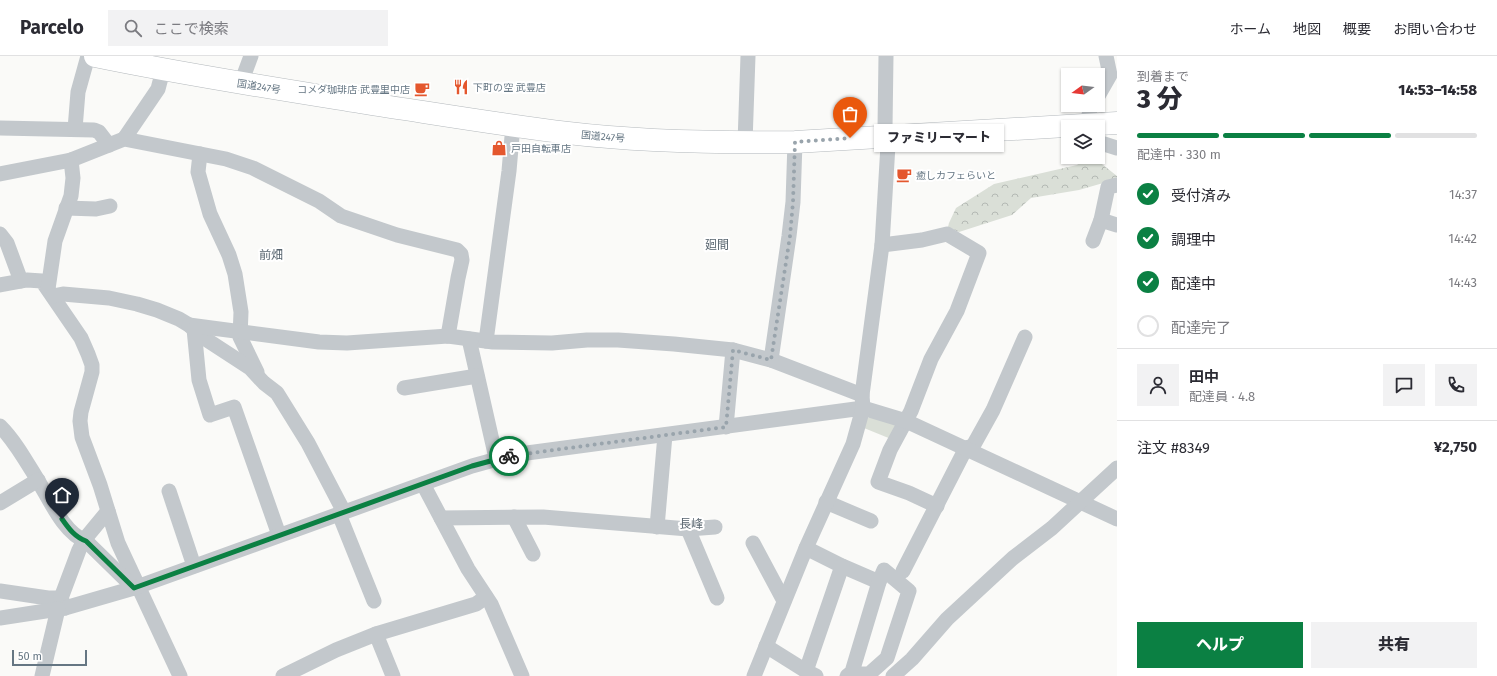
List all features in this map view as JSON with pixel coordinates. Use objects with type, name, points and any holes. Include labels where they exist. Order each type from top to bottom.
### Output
[{"type":"highway","name":"国道247号","points":[[94,56],[163,70],[241,83],[513,125],[569,133],[656,140],[745,143],[795,142],[1061,127]]},
{"type":"highway","name":"国道247号","points":[[1105,124],[1117,123]]},
{"type":"street","points":[[76,129],[78,92],[88,56]]},
{"type":"street","points":[[241,83],[251,56]]},
{"type":"street","points":[[745,143],[748,56]]},
{"type":"street","points":[[754,676],[806,548],[853,444],[862,402],[882,245],[888,145],[885,128],[886,56]]},
{"type":"street","points":[[1105,84],[1110,75],[1106,56]]},
{"type":"street","points":[[124,139],[155,94],[162,78],[163,70]]},
{"type":"street","points":[[486,341],[509,171],[513,125]]},
{"type":"street","points":[[0,128],[94,130],[99,132],[109,145]]},
{"type":"street","points":[[0,174],[71,160],[124,139],[226,159],[253,168],[319,201],[341,216],[397,235],[457,250],[462,254],[448,336]]},
{"type":"street","points":[[1105,141],[1117,148]]},
{"type":"street","points":[[771,360],[790,236],[795,142]]},
{"type":"street","points":[[200,154],[198,172],[208,207],[229,255],[235,274],[241,312],[240,337],[253,362],[258,376]]},
{"type":"street","points":[[50,293],[55,241],[71,196],[73,178],[71,160]]},
{"type":"street","points":[[1093,241],[1102,220],[1108,187],[1117,185]]},
{"type":"street","points":[[66,208],[96,209],[110,206]]},
{"type":"street","points":[[1102,220],[1117,225]]},
{"type":"street","points":[[0,234],[7,243],[21,281]]},
{"type":"street","points":[[882,245],[922,240],[947,234],[979,252],[957,311],[931,359],[906,420],[890,450],[878,482],[909,493],[937,506]]},
{"type":"street","points":[[0,285],[21,281],[42,281],[81,338],[92,365],[92,372],[81,412],[80,429],[82,437],[118,544],[136,587],[180,676]]},
{"type":"street","points":[[50,293],[91,296],[137,304],[179,319],[192,327],[204,338],[250,368],[277,393],[308,443],[342,513],[374,601]]},
{"type":"street","points":[[192,327],[319,342],[347,343],[448,336],[486,341],[552,343],[587,340],[644,341],[733,350],[771,360],[862,402],[906,420],[1117,519]]},
{"type":"street","points":[[192,327],[199,380],[210,415],[234,407],[279,535]]},
{"type":"street","points":[[903,572],[966,448],[973,446],[993,410],[1025,337]]},
{"type":"street","points":[[468,339],[496,458]]},
{"type":"street","points":[[726,427],[733,350]]},
{"type":"street","points":[[404,388],[477,376]]},
{"type":"street","points":[[0,618],[136,587],[496,458],[665,434],[726,427],[862,402]]},
{"type":"street","points":[[0,426],[22,455],[48,499],[71,531],[80,539],[86,541],[136,587]]},
{"type":"street","points":[[657,527],[665,434]]},
{"type":"street","points":[[893,676],[912,659],[948,619],[1013,558],[1052,528],[1117,468]]},
{"type":"street","points":[[0,503],[38,480]]},
{"type":"street","points":[[423,484],[468,569],[491,604],[522,676]]},
{"type":"street","points":[[175,498],[194,566]]},
{"type":"street","points":[[826,502],[871,521]]},
{"type":"street","points":[[42,676],[61,605],[79,550],[84,540],[108,511]]},
{"type":"street","points":[[514,517],[533,554]]},
{"type":"street","points":[[441,518],[514,517],[688,529],[715,527]]},
{"type":"street","points":[[688,529],[717,598]]},
{"type":"street","points":[[752,543],[784,601]]},
{"type":"street","points":[[806,548],[879,582]]},
{"type":"street","points":[[766,646],[811,674],[842,566]]},
{"type":"street","points":[[884,570],[909,591],[888,658],[869,674],[849,674],[884,570]]},
{"type":"street","points":[[0,591],[48,598],[61,605]]},
{"type":"street","points":[[282,676],[336,650],[376,634],[469,607],[486,597]]},
{"type":"street","points":[[376,634],[393,676]]},
{"type":"green space","points":[[1102,164],[1117,176],[1117,179],[1079,190],[1031,198],[1012,215],[959,232],[948,227],[956,208],[994,184],[1077,165]]},
{"type":"green space","points":[[870,417],[896,422],[891,439],[864,428],[867,418]]},
{"type":"way so far","points":[[509,456],[726,427],[733,350],[771,360],[790,236],[795,142],[850,138]]},
{"type":"place","name":"下町の空 武豊店","points":[[461,87]]},
{"type":"place","name":"コメダ珈琲店 武豊里中店","points":[[422,89]]},
{"type":"place","name":"ファミリーマート","points":[[850,138]]},
{"type":"place","name":"戸田自転車店","points":[[499,148]]},
{"type":"place","name":"癒しカフェらいと","points":[[904,175]]},
{"type":"district","name":"廻間","points":[[717,245]]},
{"type":"district","name":"前畑","points":[[271,255]]},
{"type":"district","name":"長峰","points":[[691,524]]},
{"type":"route","points":[[62,519],[71,531],[80,539],[86,541],[134,588],[472,466],[496,458],[509,456]]}]
